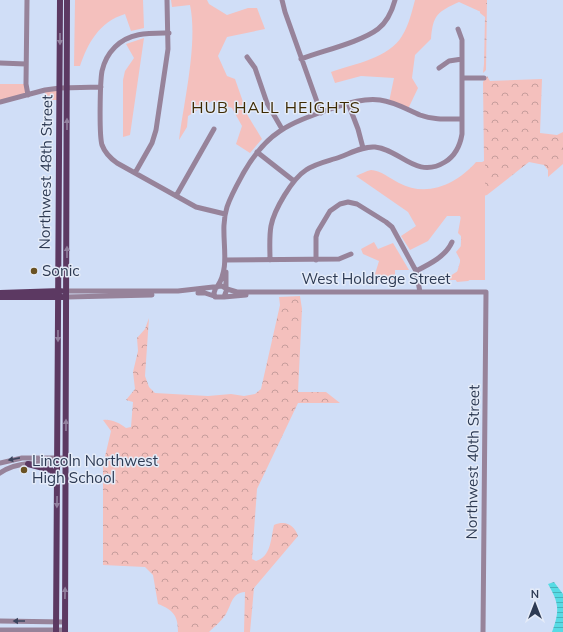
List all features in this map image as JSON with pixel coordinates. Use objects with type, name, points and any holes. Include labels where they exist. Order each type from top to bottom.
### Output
[{"type":"main road","name":"Northwest 48th Street","points":[[56,631],[60,0]]},
{"type":"main road","name":"Northwest 48th Street","points":[[65,631],[67,0]]},
{"type":"main road","points":[[0,293],[67,294]]},
{"type":"main road","points":[[0,297],[58,294]]},
{"type":"main road","points":[[28,464],[51,470],[57,477]]},
{"type":"street","points":[[27,0],[26,64],[28,95]]},
{"type":"street","points":[[135,173],[155,133],[169,33],[167,0]]},
{"type":"street","points":[[282,0],[321,112]]},
{"type":"street","points":[[301,58],[372,33],[382,26],[389,16],[395,0]]},
{"type":"street","points":[[270,260],[270,231],[272,220],[294,181],[311,167],[363,148],[373,147],[382,149],[411,164],[424,168],[438,166],[450,159],[460,143],[462,119],[462,40],[458,29]]},
{"type":"street","points":[[169,33],[139,34],[127,38],[117,45],[109,54],[104,65],[101,88],[101,138],[105,151],[113,160],[196,207],[225,214]]},
{"type":"street","points":[[247,57],[255,68],[267,104],[282,129]]},
{"type":"street","points":[[439,68],[444,64],[462,59]]},
{"type":"street","points":[[0,63],[26,64]]},
{"type":"street","points":[[462,78],[484,78]]},
{"type":"street","points":[[0,102],[60,88],[101,88]]},
{"type":"street","points":[[224,297],[227,288],[222,235],[225,214],[233,191],[257,152],[270,137],[282,129],[321,112],[348,103],[364,100],[381,100],[399,105],[428,118],[462,119]]},
{"type":"street","points":[[348,103],[358,129],[363,148]]},
{"type":"street","points":[[176,196],[214,129]]},
{"type":"street","points":[[257,152],[294,181]]},
{"type":"street","points":[[316,260],[317,234],[328,213],[340,204],[353,203],[361,206],[389,224],[416,271],[420,292]]},
{"type":"street","points":[[416,271],[442,256],[452,242]]},
{"type":"street","points":[[225,260],[339,259],[351,254]]},
{"type":"street","points":[[67,294],[203,293],[214,296],[223,277],[225,267]]},
{"type":"street","points":[[67,294],[178,291],[217,287]]},
{"type":"street","name":"West Holdrege Street","points":[[217,287],[227,288],[234,292],[267,293],[486,292]]},
{"type":"street","name":"Northwest 40th Street","points":[[483,632],[486,292]]},
{"type":"street","name":"West Holdrege Street","points":[[214,296],[217,298],[267,293]]},
{"type":"street","points":[[0,463],[22,458],[66,461]]},
{"type":"street","points":[[0,473],[14,466],[57,461]]},
{"type":"street","points":[[0,621],[65,622]]},
{"type":"street","points":[[0,630],[65,631]]},
{"type":"green space","points":[[75,0],[143,0],[144,28],[131,31],[125,14],[108,22],[96,34],[87,49],[80,66],[74,66]]},
{"type":"green space","points":[[171,0],[207,0],[209,4],[227,15],[248,8],[257,8],[265,29],[227,37],[218,56],[227,76],[235,79],[248,116],[262,139],[250,153],[236,144],[242,126],[232,108],[212,101],[188,116],[187,127],[179,140],[191,54],[192,20],[190,5],[172,7]]},
{"type":"green space","points":[[415,0],[486,0],[486,12],[481,12],[459,2],[438,15],[433,24],[431,39],[415,55],[412,78],[418,88],[408,109],[389,102],[394,78],[361,76],[335,83],[331,72],[380,55],[396,44],[407,27]]},
{"type":"green space","points":[[480,0],[487,0],[486,70],[483,73],[485,17],[480,13]]},
{"type":"green space","points":[[144,38],[130,135],[123,137],[123,80],[125,71],[134,58],[126,44]]},
{"type":"green space","points":[[487,76],[490,81],[542,79],[540,133],[557,135],[563,132],[563,164],[548,177],[548,170],[544,165],[529,162],[487,195],[480,197],[473,278],[468,281],[457,282],[455,279],[460,262],[462,220],[456,208],[455,184],[471,170],[470,168],[484,161],[483,82]]},
{"type":"green space","points":[[0,84],[26,84],[28,95],[0,102]]},
{"type":"green space","points":[[60,88],[60,100],[45,100],[45,90]]},
{"type":"green space","points":[[476,162],[485,162],[485,280],[444,280],[464,267],[456,252],[462,245],[461,236],[458,233],[461,216],[447,216],[428,241],[410,250],[401,236],[416,226],[408,212],[356,176],[369,170],[374,170],[410,187],[431,189],[460,177]]},
{"type":"green space","points":[[374,242],[378,249],[393,243],[409,270],[395,270],[395,280],[365,280],[375,274],[379,261],[363,254],[361,249]]},
{"type":"green space","points":[[300,296],[302,309],[298,392],[326,392],[340,403],[298,403],[257,489],[252,559],[256,561],[265,556],[270,546],[274,525],[282,523],[289,524],[298,536],[254,588],[250,632],[244,632],[245,592],[235,596],[223,618],[209,632],[178,632],[177,621],[174,614],[158,604],[153,575],[145,567],[103,565],[103,465],[111,431],[103,420],[109,420],[121,424],[126,428],[131,427],[133,402],[126,400],[135,389],[133,372],[138,351],[137,338],[145,329],[149,318],[145,376],[149,387],[155,393],[208,396],[231,394],[244,396],[255,394],[261,389],[280,305],[279,297]]},
{"type":"shaded area","points":[[554,582],[563,594],[563,632],[552,632],[557,607],[548,584]]},
{"type":"place","name":"Sonic","points":[[34,271]]},
{"type":"place","name":"Lincoln Northwest High School","points":[[24,470]]},
{"type":"district","name":"HUB HALL HEIGHTS","points":[[276,107]]}]
